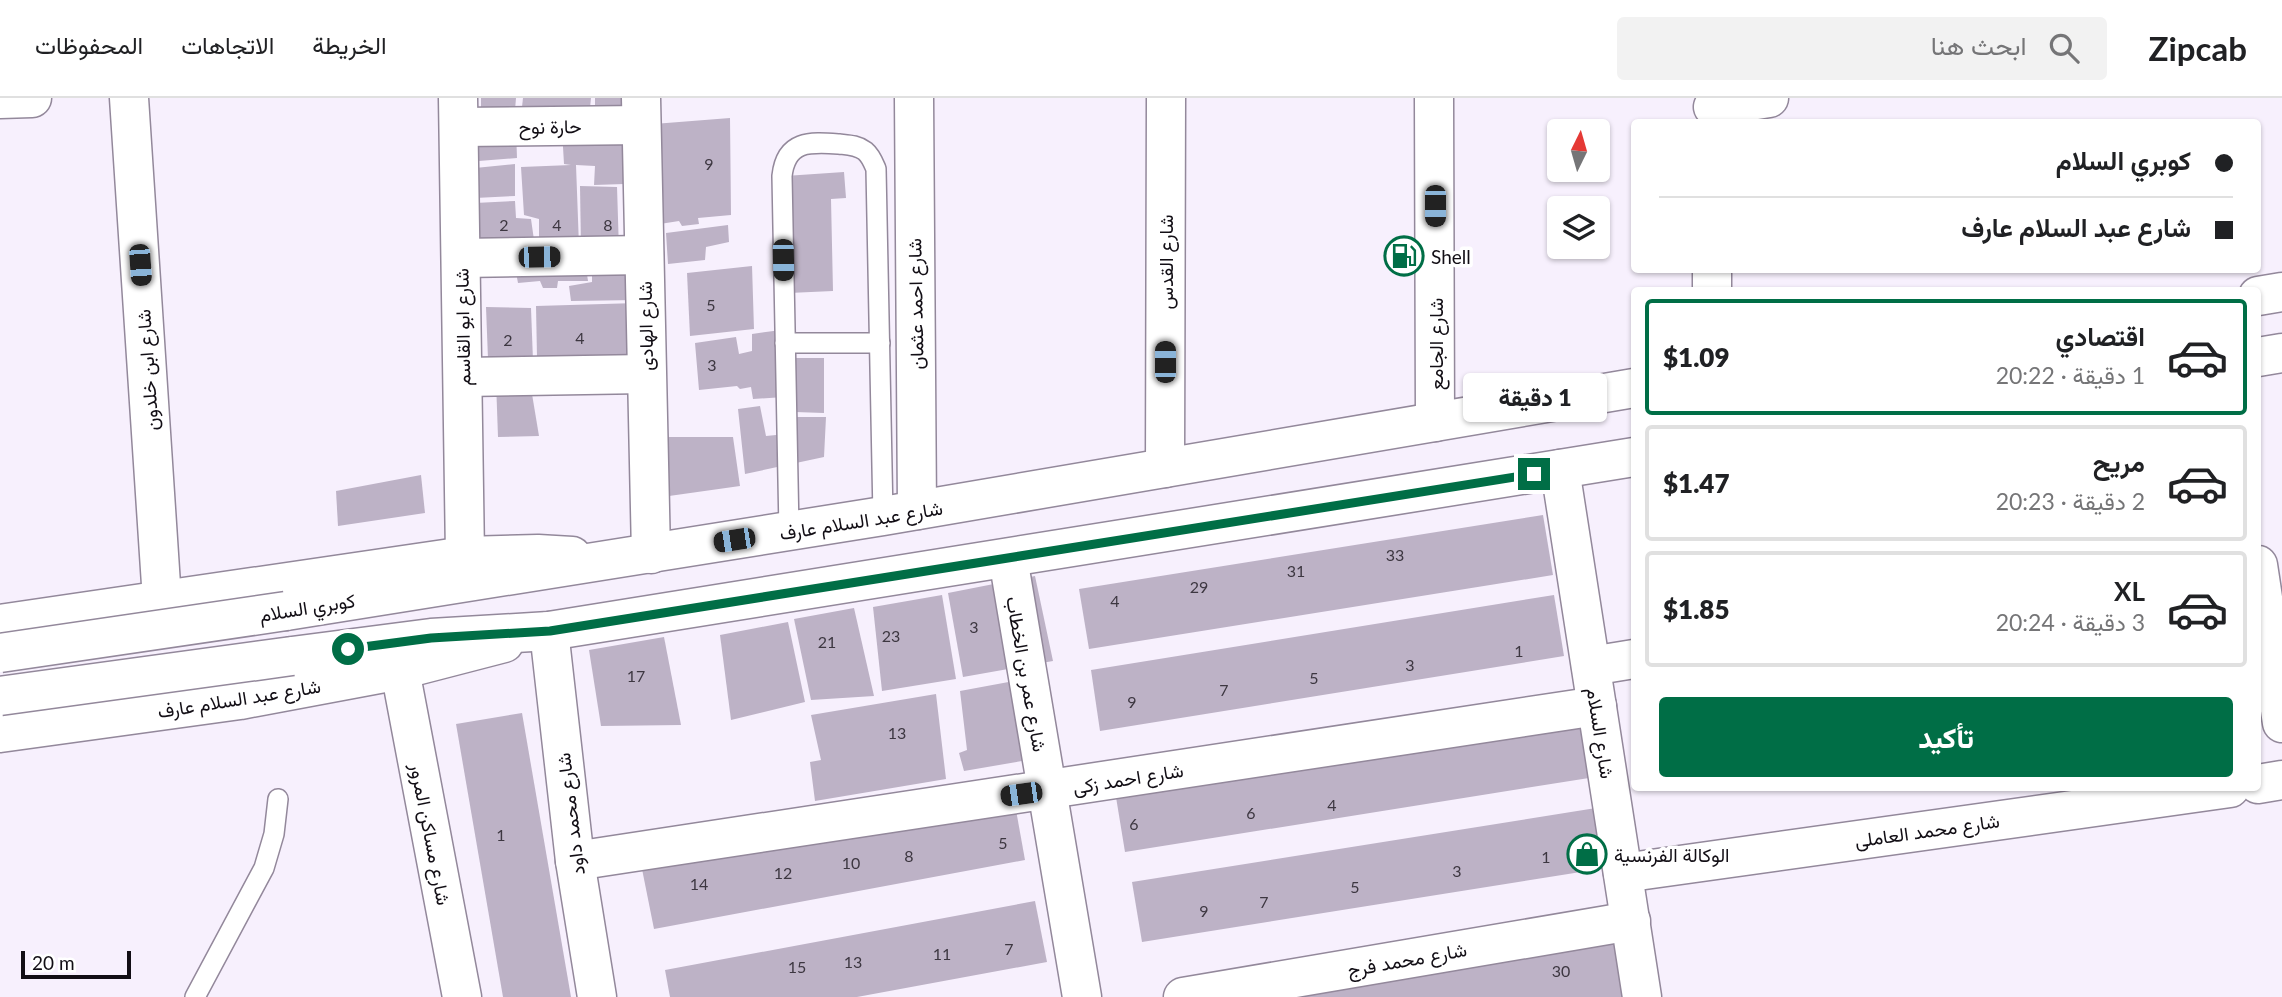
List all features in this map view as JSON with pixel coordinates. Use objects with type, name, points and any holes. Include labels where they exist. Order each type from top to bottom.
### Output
[{"type":"street","points":[[0,99],[32,98]]},
{"type":"street","name":"شارع ابن خلدون","points":[[129,98],[162,600]]},
{"type":"street","name":"شارع احمد عثمان","points":[[900,513],[914,98]]},
{"type":"street","name":"شارع القدس","points":[[1165,468],[1166,98]]},
{"type":"street","name":"شارع الجامع","points":[[1434,98],[1435,422]]},
{"type":"street","points":[[1713,109],[1769,98]]},
{"type":"street","name":"حارة نوح","points":[[459,112],[641,112]]},
{"type":"street","name":"شارع ابو القاسم","points":[[459,112],[465,556]]},
{"type":"street","name":"شارع الهادى","points":[[641,112],[651,554]]},
{"type":"street","points":[[461,258],[644,256]]},
{"type":"street","points":[[2261,296],[2282,292]]},
{"type":"street","points":[[2261,356],[2282,353]]},
{"type":"street","points":[[463,377],[646,374]]},
{"type":"street","name":"شارع عبد السلام عارف","points":[[0,624],[465,556],[538,554],[613,560],[1631,389]]},
{"type":"street","name":"شارع عبد السلام عارف","points":[[0,733],[240,700],[400,670],[550,631],[1631,457]]},
{"type":"street","name":"شارع السلام","points":[[1560,469],[1642,997]]},
{"type":"street","name":"شارع عمر بن الخطاب","points":[[1008,558],[1082,997]]},
{"type":"street","name":"كوبري السلام","points":[[0,653],[613,560]]},
{"type":"street","points":[[2261,585],[2282,723]]},
{"type":"street","points":[[225,590],[240,700]]},
{"type":"street","points":[[0,696],[431,638],[550,631]]},
{"type":"street","name":"شارع محمد داود","points":[[550,631],[575,861],[597,997]]},
{"type":"street","points":[[1591,666],[1631,659]]},
{"type":"street","name":"شارع مساكن المرور","points":[[400,670],[462,997]]},
{"type":"street","name":"شارع احمد زكى","points":[[575,861],[1597,706]]},
{"type":"street","points":[[2261,784],[2282,780]]},
{"type":"street","name":"شارع محمد العاملى","points":[[1623,873],[2093,797],[2184,791]]},
{"type":"street","name":"شارع محمد فرج","points":[[1183,997],[1630,921]]},
{"type":"lane","points":[[789,531],[782,176],[783,164],[790,153],[811,142],[856,146],[872,159],[876,169],[880,343],[900,513]]},
{"type":"lane","points":[[785,343],[880,343]]},
{"type":"lane","points":[[195,997],[264,867],[274,834],[278,799]]},
{"type":"building","points":[[481,98],[516,98],[515,110],[481,107]]},
{"type":"building","points":[[523,98],[591,98],[590,108],[522,107]]},
{"type":"building","points":[[595,98],[638,98],[639,109],[595,108]]},
{"type":"building","points":[[730,118],[731,215],[698,218],[699,224],[682,226],[679,221],[647,226],[641,125]]},
{"type":"building","points":[[622,127],[624,184],[594,185],[595,166],[576,165],[579,246],[539,248],[539,219],[524,215],[521,167],[571,165],[564,164],[562,130]]},
{"type":"building","points":[[516,129],[517,158],[466,162],[465,130]]},
{"type":"building","points":[[515,164],[515,196],[475,198],[475,168]]},
{"type":"building","points":[[844,172],[846,198],[831,199],[833,291],[789,293],[785,176]]},
{"type":"building","points":[[580,186],[617,187],[619,250],[581,248]]},
{"type":"building","points":[[515,201],[516,218],[531,219],[535,247],[477,245],[475,203]]},
{"type":"building","points":[[728,225],[729,242],[706,247],[705,260],[668,264],[666,233]]},
{"type":"building","points":[[634,259],[636,300],[571,301],[569,286],[592,282],[592,260]]},
{"type":"building","points":[[585,261],[588,281],[558,281],[557,288],[543,288],[540,281],[518,283],[514,262]]},
{"type":"building","points":[[752,266],[754,329],[690,336],[687,273]]},
{"type":"building","points":[[637,303],[638,358],[537,357],[536,306]]},
{"type":"building","points":[[486,307],[531,308],[533,361],[488,359]]},
{"type":"building","points":[[781,330],[784,397],[753,399],[751,387],[699,390],[695,343],[736,337],[739,354],[752,351],[752,334]]},
{"type":"building","points":[[794,358],[824,358],[824,413],[795,412]]},
{"type":"building","points":[[496,381],[530,382],[539,436],[498,437]]},
{"type":"building","points":[[760,406],[766,436],[796,433],[793,417],[826,417],[824,457],[745,474],[738,409]]},
{"type":"building","points":[[668,437],[733,437],[740,486],[669,496]]},
{"type":"building","points":[[421,475],[425,513],[338,526],[336,491]]},
{"type":"building","points":[[1543,515],[1553,575],[1089,649],[1079,589]]},
{"type":"building","points":[[1035,576],[1053,661],[963,677],[948,593]]},
{"type":"building","points":[[942,595],[956,679],[882,691],[873,607]]},
{"type":"building","points":[[1554,595],[1564,656],[1100,731],[1091,670]]},
{"type":"building","points":[[854,608],[874,696],[811,700],[794,619]]},
{"type":"building","points":[[788,622],[805,702],[731,720],[720,635]]},
{"type":"building","points":[[664,637],[681,725],[601,726],[589,650]]},
{"type":"building","points":[[1019,680],[1034,759],[964,771],[959,753],[967,750],[960,691]]},
{"type":"building","points":[[936,694],[946,779],[815,801],[810,762],[821,760],[811,715]]},
{"type":"building","points":[[522,713],[571,997],[503,997],[456,724]]},
{"type":"building","points":[[1580,717],[1589,778],[1125,852],[1115,791]]},
{"type":"building","points":[[1014,799],[1025,860],[654,929],[642,869]]},
{"type":"building","points":[[1596,808],[1606,868],[1142,942],[1132,882]]},
{"type":"building","points":[[1035,901],[1047,962],[857,997],[670,997],[665,970]]},
{"type":"building","points":[[1614,938],[1624,997],[1253,997]]},
{"type":"place","name":"Shell","points":[[1404,256]]},
{"type":"place","name":"الوكالة الفرنسية","points":[[1587,854]]},
{"type":"route","points":[[348,649],[431,638],[550,631],[1534,474]]}]
